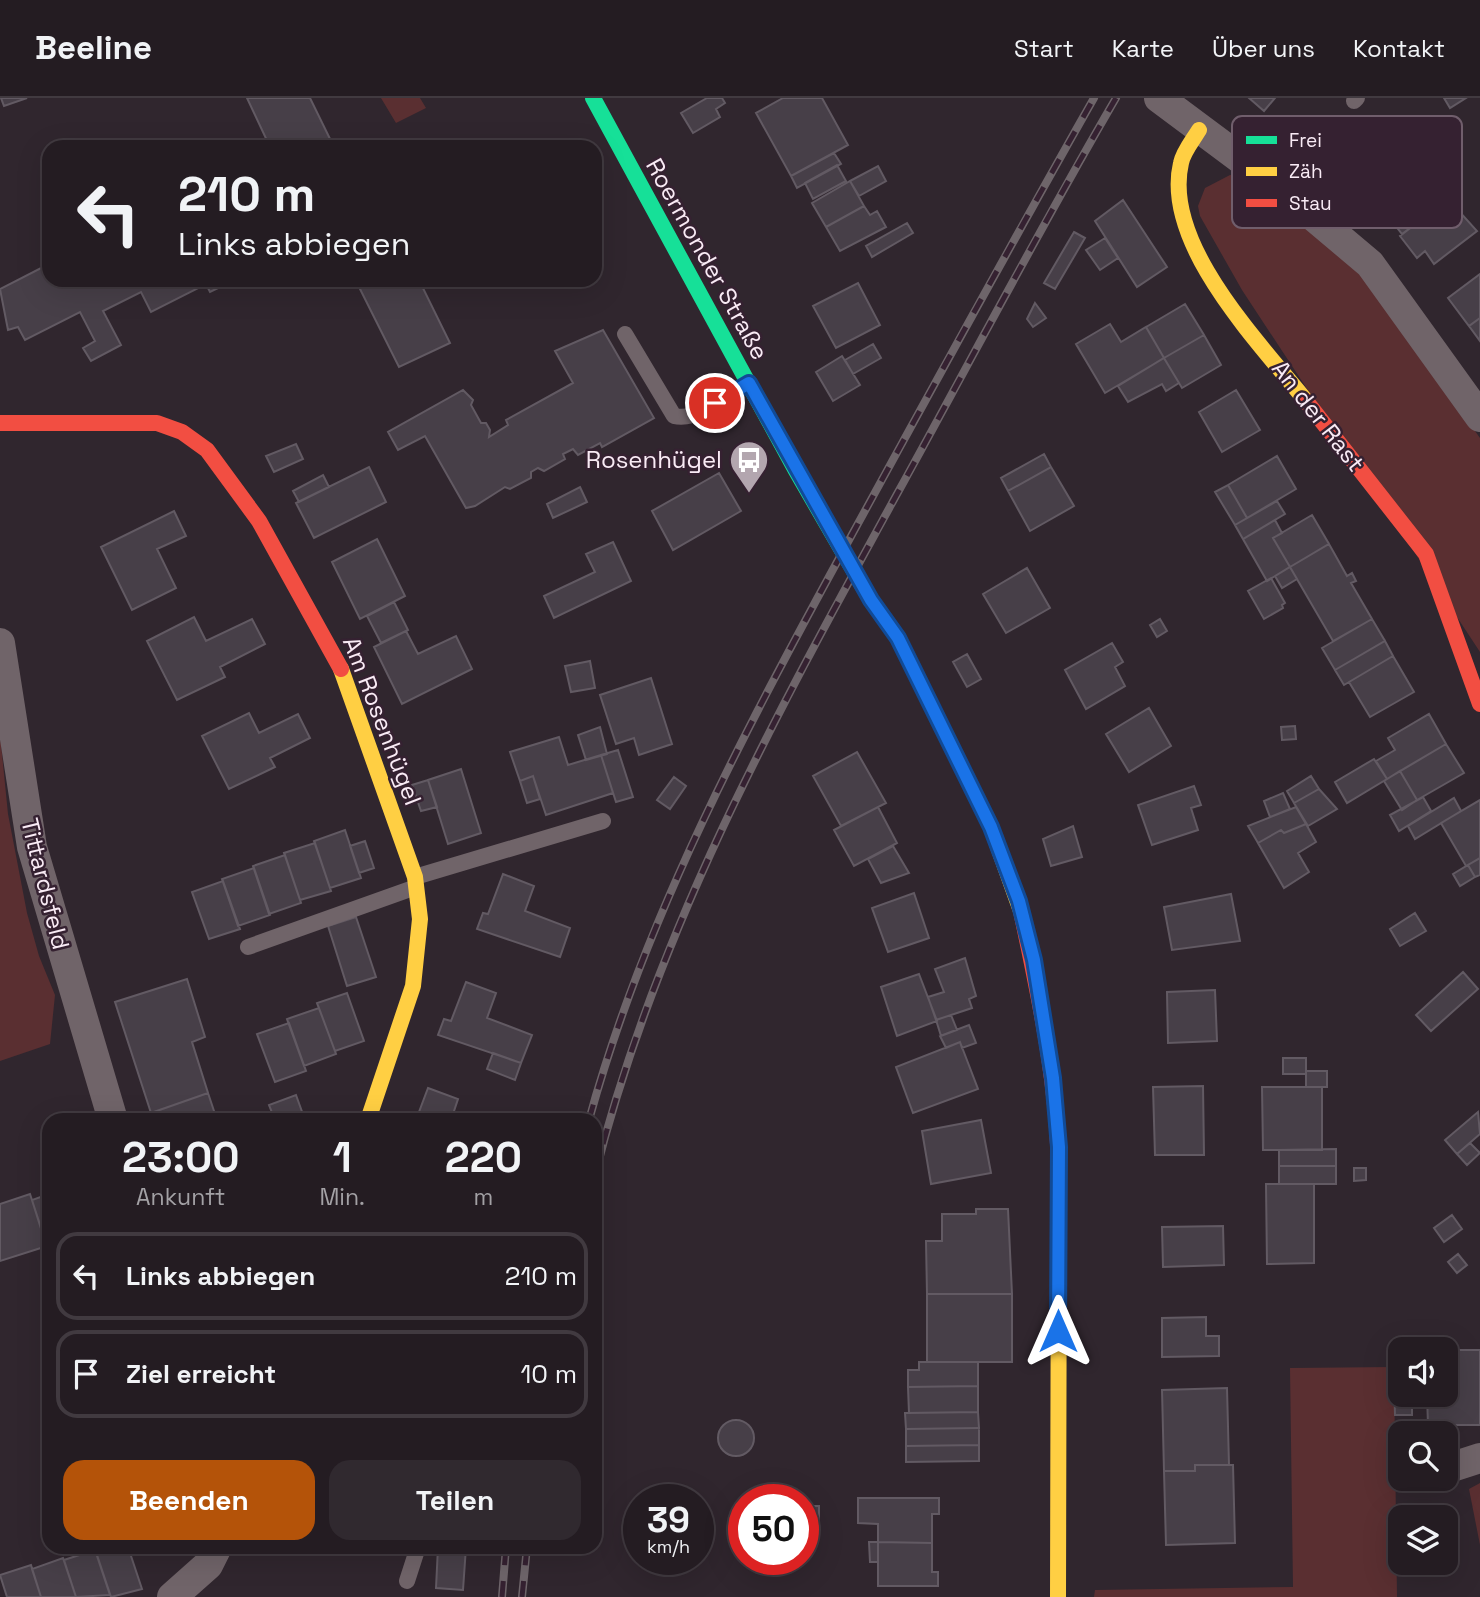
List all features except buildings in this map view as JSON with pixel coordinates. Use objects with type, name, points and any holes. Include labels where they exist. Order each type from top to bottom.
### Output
[{"type":"main road","name":"Roermonder Straße","points":[[593,98],[871,600],[898,638],[991,827],[1022,912],[1045,1026],[1059,1147],[1058,1597]]},
{"type":"main road","name":"An der Rast","points":[[1199,130],[1181,162],[1179,201],[1188,232],[1224,297],[1426,554],[1480,704]]},
{"type":"main road","name":"Am Rosenhügel","points":[[0,422],[157,423],[182,432],[207,450],[259,521],[337,658],[370,743],[415,882],[420,919],[413,986],[370,1113]]},
{"type":"street","points":[[1159,98],[1232,154]]},
{"type":"street","points":[[1327,228],[1370,264],[1480,416]]},
{"type":"street","name":"Tittardsfeld","points":[[0,643],[32,847],[111,1113]]},
{"type":"street","points":[[1458,1465],[1480,1458]]},
{"type":"street","points":[[172,1597],[208,1565],[214,1554]]},
{"type":"lane","points":[[625,334],[674,416],[681,418],[699,412],[749,383]]},
{"type":"lane","points":[[248,947],[415,882],[603,821]]},
{"type":"lane","points":[[407,1581],[416,1554]]},
{"type":"shaded area","points":[[381,98],[420,98],[426,108],[396,123]]},
{"type":"shaded area","points":[[1232,175],[1232,228],[1305,228],[1363,274],[1480,438],[1480,652],[1242,290],[1200,216],[1198,206],[1205,188]]},
{"type":"shaded area","points":[[0,734],[8,814],[27,913],[39,956],[55,995],[50,1044],[0,1061]]},
{"type":"shaded area","points":[[1388,1367],[1388,1407],[1395,1407],[1395,1421],[1388,1421],[1388,1491],[1396,1491],[1396,1505],[1388,1505],[1388,1575],[1397,1575],[1397,1597],[1094,1597],[1095,1590],[1293,1587],[1290,1368]]},
{"type":"shaded area","points":[[1480,1483],[1480,1545],[1469,1489]]},
{"type":"railway","points":[[591,1113],[639,969],[669,896],[737,751],[849,540],[1094,98]]},
{"type":"railway","points":[[602,1150],[620,1085],[651,997],[686,910],[765,741],[852,576],[1116,98]]},
{"type":"railway","points":[[502,1597],[505,1554]]},
{"type":"railway","points":[[522,1597],[526,1554]]},
{"type":"traffic: fast","points":[[593,98],[795,469],[869,597]]},
{"type":"traffic: slow","points":[[1199,130],[1181,163],[1179,194],[1186,226],[1200,258],[1219,290],[1306,401]]},
{"type":"traffic: slow","points":[[869,597],[898,638],[991,827],[1021,911]]},
{"type":"traffic: slow","points":[[341,669],[415,877],[420,919],[413,986],[370,1113]]},
{"type":"traffic: slow","points":[[1058,1597],[1059,1180]]},
{"type":"traffic: jam","points":[[1306,401],[1426,554],[1480,704]]},
{"type":"traffic: jam","points":[[0,423],[157,423],[182,432],[207,450],[259,521],[341,669]]},
{"type":"traffic: jam","points":[[1021,911],[1052,1078],[1059,1180]]},
{"type":"place","name":"Rosenhügel","points":[[749,494]]},
{"type":"route","points":[[715,403],[749,383],[871,600],[898,638],[991,827],[1019,901],[1034,960],[1053,1078],[1059,1147],[1058,1331]]}]
